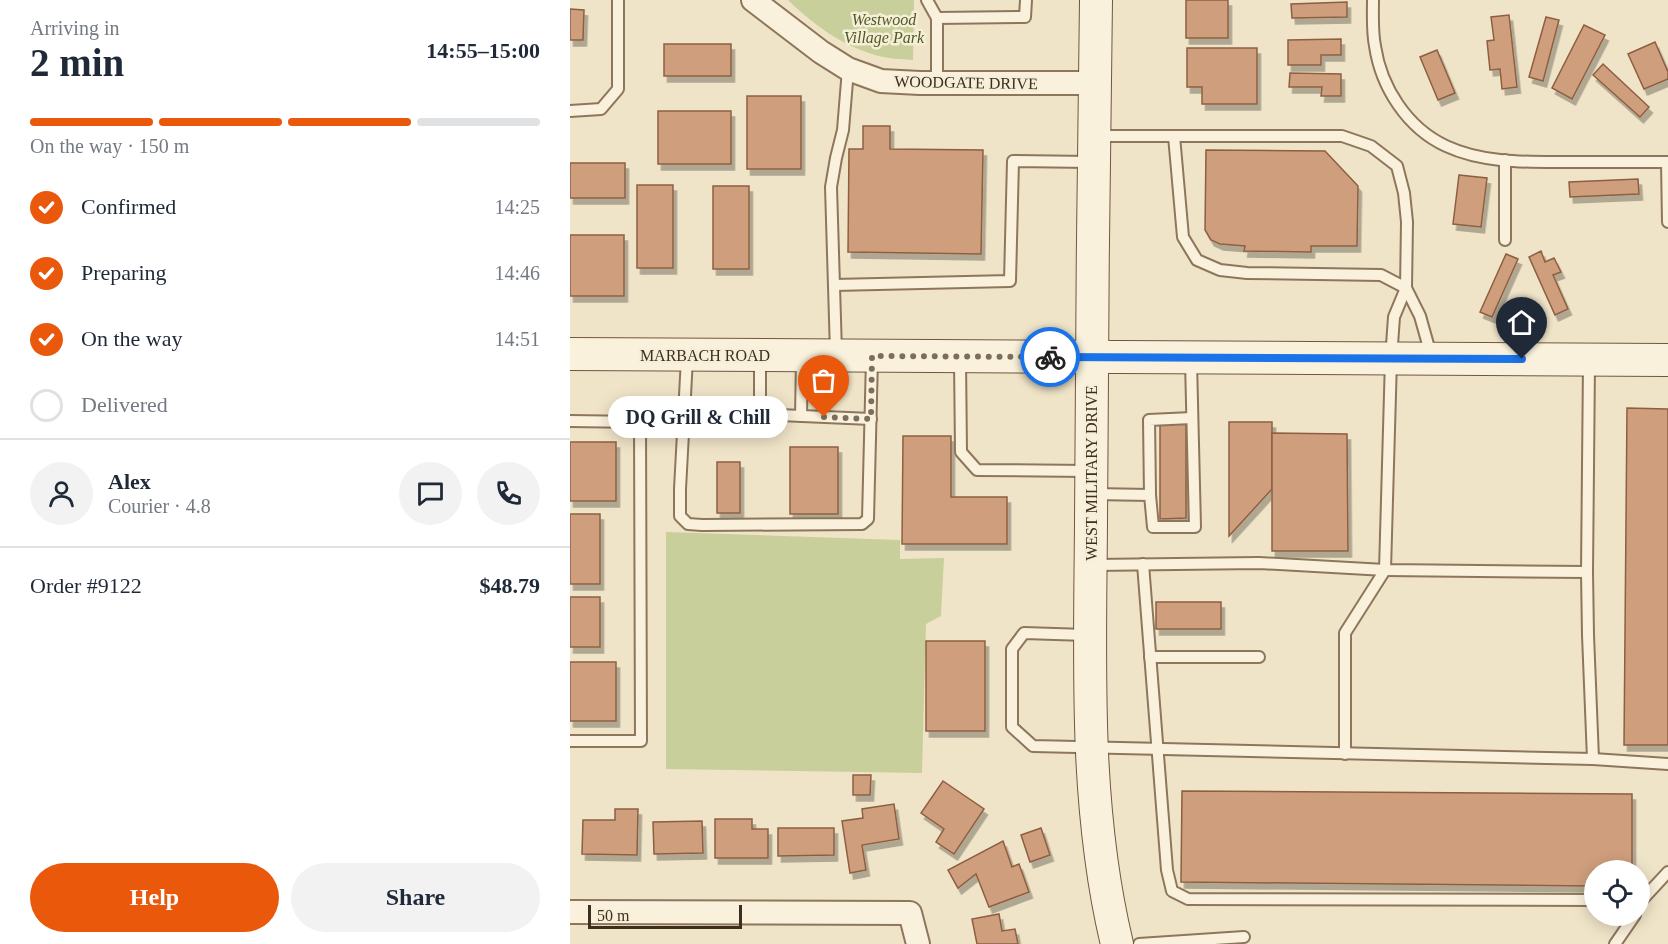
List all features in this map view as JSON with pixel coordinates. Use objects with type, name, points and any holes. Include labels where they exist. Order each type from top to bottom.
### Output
[{"type":"main road","name":"WEST MILITARY DRIVE","points":[[1096,0],[1090,635],[1093,748],[1101,851],[1117,944]]},
{"type":"main road","name":"MARBACH ROAD","points":[[570,354],[1668,360]]},
{"type":"street","name":"WOODGATE DRIVE","points":[[753,0],[821,52],[848,69],[881,81],[1094,83]]},
{"type":"street","points":[[570,912],[910,913],[918,944]]},
{"type":"lane","points":[[570,111],[602,109],[618,89],[618,0]]},
{"type":"lane","points":[[927,0],[937,18],[937,83]]},
{"type":"lane","points":[[937,18],[1025,17],[1026,0]]},
{"type":"lane","points":[[1374,0],[1373,29],[1382,72],[1395,102],[1413,123],[1445,146],[1471,155],[1537,162],[1668,162],[1668,222]]},
{"type":"lane","points":[[836,355],[831,187],[843,130],[848,69]]},
{"type":"lane","points":[[834,285],[1010,281],[1012,161],[1174,136],[1342,136],[1371,146],[1397,166],[1407,222],[1406,288],[1394,317],[1385,570],[1345,633],[1345,754]]},
{"type":"lane","points":[[1174,136],[1183,237],[1197,260],[1220,270],[1247,273],[1382,275],[1406,288],[1420,316],[1433,359]]},
{"type":"lane","points":[[1505,160],[1505,240]]},
{"type":"lane","points":[[687,355],[680,516],[688,524],[702,525],[862,524],[868,519],[872,356]]},
{"type":"lane","points":[[760,355],[760,414]]},
{"type":"lane","points":[[801,416],[802,355]]},
{"type":"lane","points":[[960,356],[962,452],[977,470],[1091,482],[1150,495]]},
{"type":"lane","points":[[1191,357],[1195,527],[1153,527],[1150,495],[1149,420],[1192,418]]},
{"type":"lane","points":[[1589,359],[1587,572],[1593,759]]},
{"type":"lane","points":[[684,411],[871,419]]},
{"type":"lane","points":[[570,421],[640,422],[641,741],[570,741]]},
{"type":"lane","points":[[1091,565],[1259,563],[1385,570],[1587,572]]},
{"type":"lane","points":[[1143,564],[1167,870],[1172,891],[1188,899],[1584,900]]},
{"type":"lane","points":[[1090,635],[1024,633],[1012,649],[1012,727],[1033,746],[1593,759],[1668,764]]},
{"type":"lane","points":[[1150,657],[1259,657]]},
{"type":"lane","points":[[1650,891],[1668,872]]},
{"type":"lane","points":[[1615,944],[1627,926]]},
{"type":"lane","points":[[1139,944],[1244,937]]},
{"type":"green space","name":"Westwood Village Park","points":[[788,0],[914,0],[913,60],[880,56],[851,46],[818,26]]},
{"type":"green space","points":[[666,532],[900,540],[900,559],[944,558],[941,616],[926,624],[922,773],[666,769]]},
{"type":"building","points":[[1186,0],[1228,0],[1228,38],[1186,38]]},
{"type":"building","points":[[1347,2],[1347,17],[1292,18],[1291,4]]},
{"type":"building","points":[[570,9],[584,10],[583,40],[570,40]]},
{"type":"building","points":[[1509,15],[1517,87],[1502,89],[1500,69],[1490,70],[1487,41],[1494,40],[1491,17]]},
{"type":"building","points":[[1546,17],[1559,20],[1543,81],[1529,77]]},
{"type":"building","points":[[1584,25],[1605,35],[1572,99],[1552,88]]},
{"type":"building","points":[[1341,39],[1341,55],[1321,55],[1321,65],[1288,65],[1288,40]]},
{"type":"building","points":[[1655,42],[1668,72],[1668,79],[1644,89],[1628,54]]},
{"type":"building","points":[[664,44],[731,44],[731,76],[664,76]]},
{"type":"building","points":[[1187,48],[1257,48],[1257,104],[1202,104],[1202,87],[1187,87]]},
{"type":"building","points":[[1437,50],[1455,93],[1438,100],[1420,57]]},
{"type":"building","points":[[1603,64],[1649,107],[1640,117],[1593,75]]},
{"type":"building","points":[[1290,73],[1341,74],[1341,96],[1321,96],[1322,87],[1289,87]]},
{"type":"building","points":[[747,96],[801,96],[801,169],[747,169]]},
{"type":"building","points":[[658,111],[731,111],[731,164],[658,164]]},
{"type":"building","points":[[863,126],[890,126],[890,149],[983,150],[981,254],[848,252],[849,149],[863,149]]},
{"type":"building","points":[[1206,150],[1325,151],[1358,186],[1357,246],[1311,246],[1311,252],[1244,251],[1245,246],[1220,244],[1211,240],[1205,230]]},
{"type":"building","points":[[570,163],[625,163],[625,198],[570,198]]},
{"type":"building","points":[[1459,175],[1487,178],[1481,227],[1453,224]]},
{"type":"building","points":[[1638,179],[1639,194],[1570,197],[1569,182]]},
{"type":"building","points":[[637,185],[673,185],[673,268],[637,268]]},
{"type":"building","points":[[713,186],[749,186],[749,269],[713,269]]},
{"type":"building","points":[[570,235],[624,235],[624,296],[570,296]]},
{"type":"building","points":[[1541,251],[1545,262],[1554,258],[1561,272],[1553,275],[1568,309],[1555,315],[1529,257]]},
{"type":"building","points":[[1506,254],[1518,259],[1492,317],[1480,312]]},
{"type":"building","points":[[1627,408],[1668,409],[1668,745],[1624,745]]},
{"type":"building","points":[[1186,419],[1186,518],[1160,519],[1160,420]]},
{"type":"building","points":[[1229,422],[1272,422],[1272,489],[1229,536]]},
{"type":"building","points":[[1272,433],[1347,434],[1348,551],[1272,551]]},
{"type":"building","points":[[903,436],[951,436],[951,497],[1007,497],[1007,544],[902,544]]},
{"type":"building","points":[[570,442],[616,442],[616,501],[570,501]]},
{"type":"building","points":[[790,447],[838,447],[838,514],[790,514]]},
{"type":"building","points":[[717,462],[740,462],[740,513],[717,513]]},
{"type":"building","points":[[570,514],[600,514],[600,584],[570,584]]},
{"type":"building","points":[[570,597],[600,597],[600,647],[570,647]]},
{"type":"building","points":[[1156,602],[1221,602],[1221,629],[1156,629]]},
{"type":"building","points":[[926,641],[985,641],[985,731],[926,731]]},
{"type":"building","points":[[570,662],[616,662],[616,721],[570,721]]},
{"type":"building","points":[[853,775],[871,775],[870,795],[853,795]]},
{"type":"building","points":[[943,781],[984,809],[954,854],[936,842],[944,829],[921,813]]},
{"type":"building","points":[[1182,791],[1632,794],[1632,860],[1584,860],[1584,886],[1181,882]]},
{"type":"building","points":[[894,804],[899,839],[862,845],[866,870],[850,873],[842,821],[863,818],[862,809]]},
{"type":"building","points":[[615,809],[638,809],[637,855],[582,854],[583,820],[615,820]]},
{"type":"building","points":[[715,819],[752,819],[752,829],[768,829],[768,858],[715,858]]},
{"type":"building","points":[[702,821],[703,853],[654,854],[653,822]]},
{"type":"building","points":[[778,828],[834,828],[834,855],[778,856]]},
{"type":"building","points":[[1041,828],[1050,855],[1030,862],[1021,835]]},
{"type":"building","points":[[1003,841],[1012,867],[1019,864],[1029,892],[989,907],[976,874],[958,888],[948,870]]},
{"type":"building","points":[[999,914],[1002,931],[1015,929],[1018,944],[977,944],[972,919]]},
{"type":"way so far","points":[[824,417],[871,419],[872,356],[1050,357]]},
{"type":"place","name":"DQ Grill & Chill","points":[[824,417]]},
{"type":"route","points":[[1050,357],[1522,359]]}]
